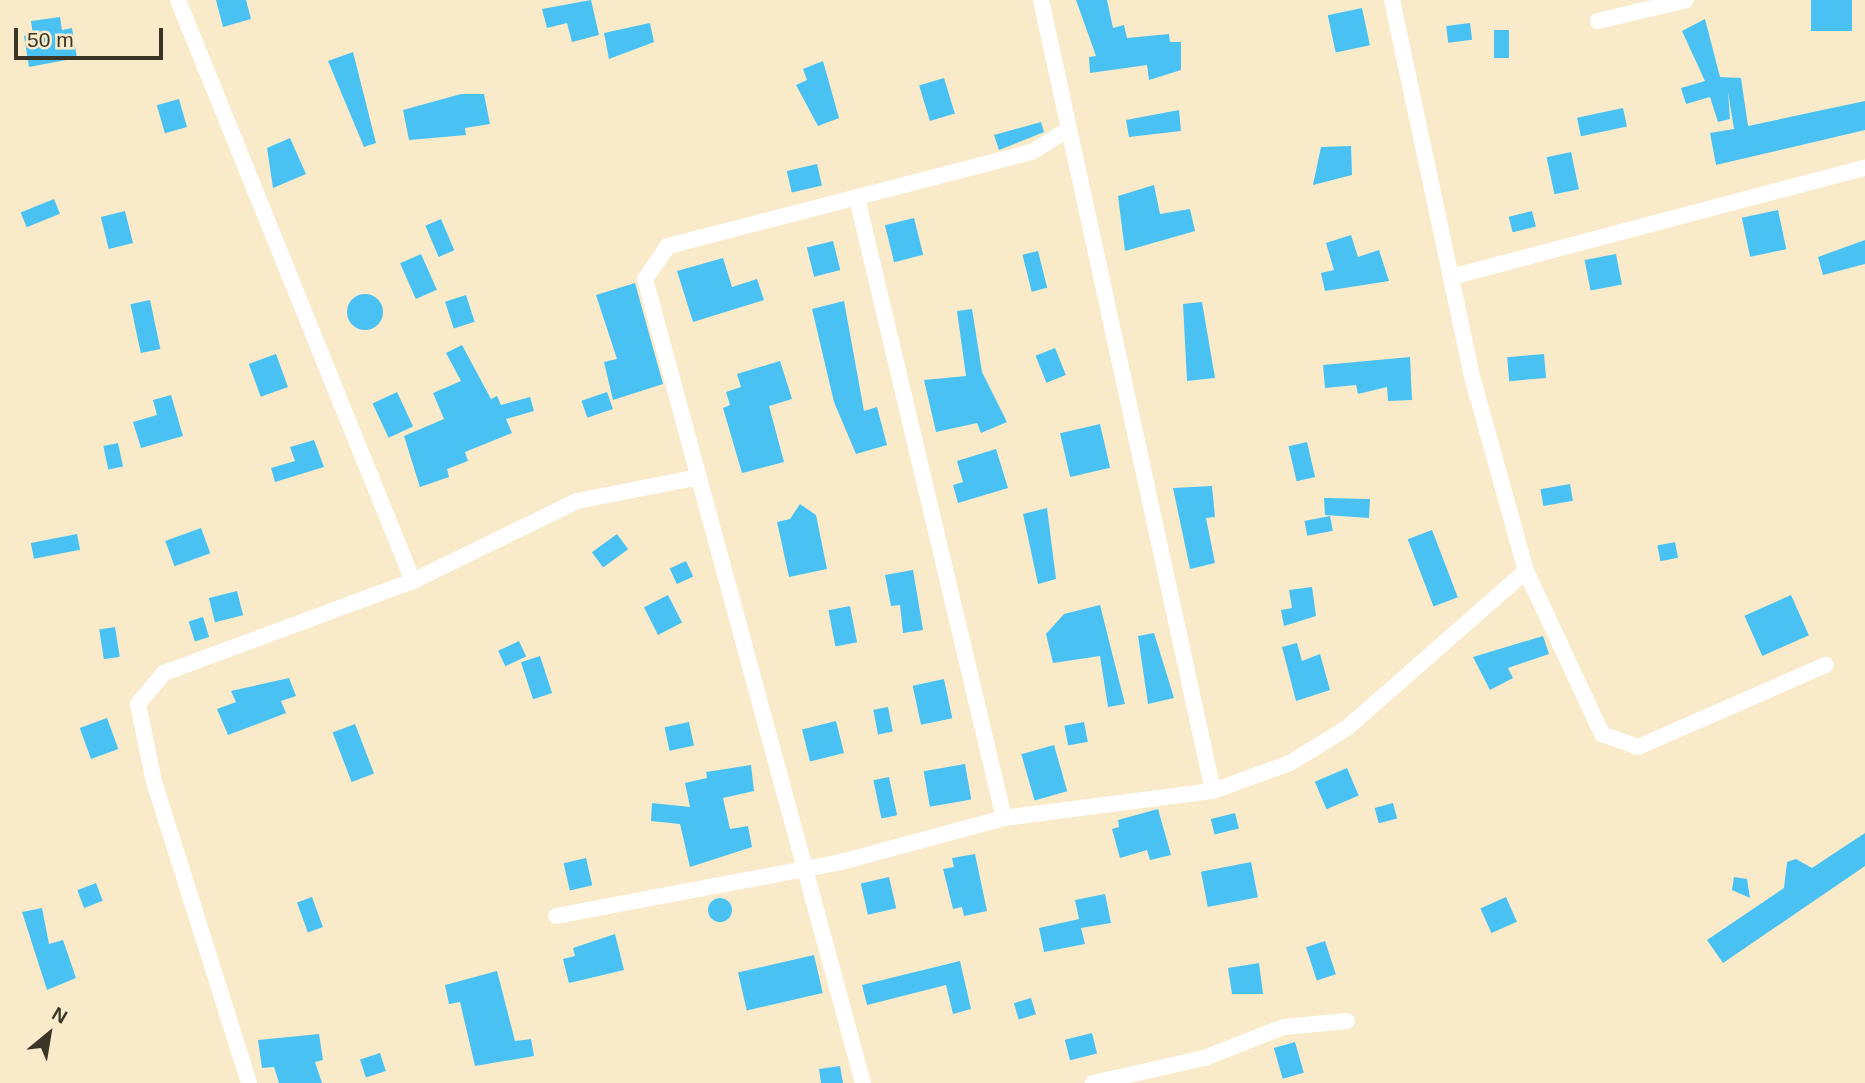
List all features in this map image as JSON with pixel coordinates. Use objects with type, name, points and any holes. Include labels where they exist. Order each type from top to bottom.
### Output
[{"type":"street","points":[[178,0],[413,581]]},
{"type":"street","points":[[1041,0],[1066,131],[1213,791]]},
{"type":"street","points":[[1392,0],[1451,277],[1526,571],[1594,720],[1617,744],[1638,747],[1826,664]]},
{"type":"street","points":[[1598,21],[1686,0]]},
{"type":"street","points":[[863,1083],[645,279],[668,246],[1032,152],[1066,131]]},
{"type":"street","points":[[1451,277],[1865,168]]},
{"type":"street","points":[[857,198],[1004,818]]},
{"type":"street","points":[[249,1083],[154,782],[138,704],[164,673],[413,581],[577,501],[699,477]]},
{"type":"street","points":[[556,916],[806,868],[1004,818],[1213,791],[1290,763],[1347,728],[1526,571]]},
{"type":"street","points":[[1093,1083],[1204,1058],[1284,1027],[1347,1021]]},
{"type":"building","points":[[216,0],[246,0],[251,19],[223,27]]},
{"type":"building","points":[[591,0],[599,35],[572,42],[567,23],[547,28],[542,9]]},
{"type":"building","points":[[1076,0],[1107,0],[1113,28],[1124,25],[1127,38],[1169,34],[1170,42],[1181,42],[1181,70],[1149,80],[1147,65],[1090,73],[1089,57],[1096,56]]},
{"type":"building","points":[[1811,0],[1852,0],[1852,31],[1811,31]]},
{"type":"building","points":[[1362,8],[1370,45],[1336,52],[1328,15]]},
{"type":"building","points":[[60,17],[62,30],[72,28],[77,58],[29,67],[24,36],[33,35],[31,21]]},
{"type":"building","points":[[1705,19],[1720,77],[1741,78],[1748,126],[1865,101],[1865,130],[1716,165],[1710,133],[1734,129],[1728,92],[1730,119],[1718,122],[1710,97],[1686,104],[1681,88],[1705,81],[1682,31]]},
{"type":"building","points":[[650,23],[654,42],[609,59],[604,33]]},
{"type":"building","points":[[1470,23],[1472,40],[1448,43],[1446,26]]},
{"type":"building","points":[[1494,30],[1509,30],[1509,58],[1494,58]]},
{"type":"building","points":[[353,52],[376,143],[364,147],[328,61]]},
{"type":"building","points":[[823,61],[839,118],[818,126],[796,85],[807,80],[803,69]]},
{"type":"building","points":[[944,78],[955,113],[930,121],[919,86]]},
{"type":"building","points":[[461,94],[484,94],[490,124],[465,128],[466,135],[409,140],[403,110]]},
{"type":"building","points":[[179,99],[187,127],[165,133],[157,105]]},
{"type":"building","points":[[1623,108],[1627,127],[1581,136],[1577,118]]},
{"type":"building","points":[[1179,110],[1181,131],[1129,137],[1126,120]]},
{"type":"building","points":[[1041,122],[1044,132],[999,150],[994,135]]},
{"type":"building","points":[[290,138],[306,174],[273,188],[267,148]]},
{"type":"building","points":[[1351,146],[1352,175],[1313,185],[1321,147]]},
{"type":"building","points":[[1571,152],[1579,189],[1554,194],[1547,157]]},
{"type":"building","points":[[817,164],[822,185],[792,192],[787,171]]},
{"type":"building","points":[[1154,185],[1160,214],[1190,209],[1195,231],[1125,251],[1118,196]]},
{"type":"building","points":[[54,199],[60,214],[27,227],[21,212]]},
{"type":"building","points":[[1778,210],[1786,249],[1750,257],[1742,218]]},
{"type":"building","points":[[125,211],[133,243],[109,249],[101,217]]},
{"type":"building","points":[[1532,211],[1536,227],[1513,232],[1509,217]]},
{"type":"building","points":[[914,218],[923,255],[894,262],[885,225]]},
{"type":"building","points":[[441,219],[454,250],[439,257],[425,226]]},
{"type":"building","points":[[1351,235],[1358,257],[1379,250],[1389,281],[1325,291],[1321,273],[1334,270],[1326,243]]},
{"type":"building","points":[[1865,240],[1865,264],[1823,275],[1818,257]]},
{"type":"building","points":[[833,241],[840,270],[814,277],[807,248]]},
{"type":"building","points":[[1038,251],[1047,288],[1032,292],[1022,255]]},
{"type":"building","points":[[421,254],[437,290],[416,299],[400,263]]},
{"type":"building","points":[[1616,254],[1622,284],[1591,291],[1585,260]]},
{"type":"building","points":[[723,258],[732,287],[757,279],[764,300],[693,322],[677,271]]},
{"type":"building","points":[[635,283],[663,384],[613,400],[604,362],[617,359],[596,295]]},
{"type":"building","points":[[365,294],[378,299],[383,312],[378,325],[365,330],[352,325],[347,312],[352,299]]},
{"type":"building","points":[[466,295],[475,322],[454,328],[445,302]]},
{"type":"building","points":[[150,300],[160,349],[141,353],[130,304]]},
{"type":"building","points":[[844,301],[864,411],[877,407],[887,445],[856,454],[834,402],[812,309]]},
{"type":"building","points":[[1202,302],[1215,378],[1187,381],[1183,304]]},
{"type":"building","points":[[972,309],[982,372],[1007,422],[981,433],[977,423],[936,432],[924,380],[966,376],[957,311]]},
{"type":"building","points":[[462,345],[491,399],[497,396],[501,405],[530,397],[534,411],[506,419],[512,433],[465,452],[468,461],[447,469],[449,477],[420,487],[404,436],[444,419],[433,393],[461,381],[446,353]]},
{"type":"building","points":[[1055,348],[1066,375],[1046,383],[1036,356]]},
{"type":"building","points":[[276,354],[288,387],[261,397],[249,364]]},
{"type":"building","points":[[1544,354],[1546,378],[1509,381],[1507,357]]},
{"type":"building","points":[[1410,357],[1412,400],[1388,401],[1387,387],[1358,394],[1356,385],[1325,388],[1323,365]]},
{"type":"building","points":[[780,361],[792,399],[769,406],[784,462],[742,473],[723,408],[730,405],[726,392],[741,387],[737,374]]},
{"type":"building","points":[[397,392],[413,426],[389,438],[373,403]]},
{"type":"building","points":[[607,392],[613,409],[587,418],[581,401]]},
{"type":"building","points":[[171,395],[183,436],[141,448],[133,422],[157,415],[153,400]]},
{"type":"building","points":[[1100,424],[1110,468],[1070,477],[1060,433]]},
{"type":"building","points":[[314,440],[324,467],[275,482],[271,468],[295,461],[290,447]]},
{"type":"building","points":[[1307,442],[1315,477],[1297,481],[1288,446]]},
{"type":"building","points":[[118,443],[123,466],[108,470],[103,446]]},
{"type":"building","points":[[996,449],[1008,488],[958,503],[953,485],[963,482],[957,461]]},
{"type":"building","points":[[1570,484],[1573,501],[1543,506],[1540,489]]},
{"type":"building","points":[[1212,486],[1215,517],[1206,518],[1215,563],[1190,569],[1173,488]]},
{"type":"building","points":[[1324,498],[1370,499],[1369,518],[1325,515]]},
{"type":"building","points":[[800,504],[816,515],[827,569],[789,577],[777,522],[790,519]]},
{"type":"building","points":[[1047,508],[1056,579],[1038,584],[1023,514]]},
{"type":"building","points":[[1330,516],[1333,531],[1307,536],[1304,521]]},
{"type":"building","points":[[201,528],[210,553],[175,566],[165,541]]},
{"type":"building","points":[[1432,530],[1458,597],[1434,607],[1408,539]]},
{"type":"building","points":[[77,534],[80,550],[34,559],[31,543]]},
{"type":"building","points":[[617,534],[628,549],[603,568],[592,552]]},
{"type":"building","points":[[1675,542],[1678,558],[1660,561],[1657,545]]},
{"type":"building","points":[[686,561],[693,576],[677,584],[670,569]]},
{"type":"building","points":[[913,570],[923,630],[903,633],[900,605],[891,606],[885,575]]},
{"type":"building","points":[[1312,587],[1316,616],[1284,626],[1281,610],[1292,608],[1289,590]]},
{"type":"building","points":[[237,591],[243,615],[215,622],[209,598]]},
{"type":"building","points":[[668,595],[682,623],[658,635],[644,607]]},
{"type":"building","points":[[1791,595],[1809,635],[1762,656],[1744,616]]},
{"type":"building","points":[[1100,605],[1125,704],[1108,707],[1100,656],[1053,663],[1046,634],[1064,614]]},
{"type":"building","points":[[850,606],[857,642],[835,647],[828,610]]},
{"type":"building","points":[[203,617],[209,637],[195,641],[189,621]]},
{"type":"building","points":[[115,627],[120,657],[104,659],[99,630]]},
{"type":"building","points":[[1154,633],[1174,698],[1148,704],[1138,636]]},
{"type":"building","points":[[1543,636],[1549,654],[1508,668],[1513,678],[1490,690],[1473,657]]},
{"type":"building","points":[[519,641],[526,656],[505,666],[498,651]]},
{"type":"building","points":[[1297,643],[1302,661],[1320,654],[1330,690],[1296,701],[1282,647]]},
{"type":"building","points":[[540,656],[552,693],[533,699],[521,662]]},
{"type":"building","points":[[289,678],[296,696],[281,701],[286,713],[228,735],[217,709],[236,702],[231,691]]},
{"type":"building","points":[[944,679],[952,718],[921,725],[913,686]]},
{"type":"building","points":[[888,707],[893,732],[878,734],[873,710]]},
{"type":"building","points":[[107,718],[118,749],[91,759],[80,728]]},
{"type":"building","points":[[836,721],[844,753],[810,761],[802,729]]},
{"type":"building","points":[[689,722],[694,745],[670,751],[665,727]]},
{"type":"building","points":[[1084,722],[1088,742],[1068,745],[1064,726]]},
{"type":"building","points":[[355,724],[374,773],[352,782],[333,733]]},
{"type":"building","points":[[1054,745],[1067,791],[1035,801],[1021,754]]},
{"type":"building","points":[[965,764],[971,799],[930,807],[924,771]]},
{"type":"building","points":[[751,765],[754,791],[723,798],[730,829],[748,826],[752,847],[690,867],[680,824],[651,821],[652,803],[690,807],[685,783],[707,778],[706,772]]},
{"type":"building","points":[[1347,768],[1359,796],[1327,809],[1315,782]]},
{"type":"building","points":[[889,777],[897,815],[881,818],[873,780]]},
{"type":"building","points":[[1393,803],[1397,818],[1379,823],[1375,808]]},
{"type":"building","points":[[1158,809],[1171,855],[1150,860],[1147,850],[1120,858],[1112,829],[1119,827],[1118,820]]},
{"type":"building","points":[[1235,813],[1239,829],[1215,835],[1211,819]]},
{"type":"building","points":[[1865,833],[1865,866],[1723,963],[1707,940],[1784,888],[1787,862],[1796,859],[1812,868]]},
{"type":"building","points":[[975,854],[987,911],[964,916],[962,907],[953,909],[943,869],[954,867],[952,858]]},
{"type":"building","points":[[586,858],[592,885],[570,890],[564,863]]},
{"type":"building","points":[[1251,862],[1258,897],[1208,907],[1201,872]]},
{"type":"building","points":[[889,877],[896,908],[868,915],[861,884]]},
{"type":"building","points":[[1734,877],[1747,879],[1750,898],[1732,890]]},
{"type":"building","points":[[96,883],[103,901],[84,908],[77,890]]},
{"type":"building","points":[[1105,894],[1111,923],[1081,928],[1085,944],[1044,952],[1039,928],[1079,919],[1075,900]]},
{"type":"building","points":[[312,897],[323,927],[308,933],[297,902]]},
{"type":"building","points":[[1506,897],[1517,922],[1491,933],[1480,908]]},
{"type":"building","points":[[720,898],[729,901],[732,910],[729,919],[720,922],[711,919],[708,910],[711,901]]},
{"type":"building","points":[[42,908],[49,944],[63,940],[76,978],[47,990],[22,912]]},
{"type":"building","points":[[615,934],[624,970],[569,983],[563,959],[575,956],[573,948]]},
{"type":"building","points":[[1325,941],[1336,974],[1317,980],[1306,947]]},
{"type":"building","points":[[814,955],[823,993],[747,1011],[738,973]]},
{"type":"building","points":[[960,961],[971,1009],[953,1014],[946,985],[867,1005],[862,985]]},
{"type":"building","points":[[1259,963],[1263,994],[1232,994],[1228,968]]},
{"type":"building","points":[[497,971],[515,1041],[531,1039],[534,1056],[475,1066],[460,1002],[449,1004],[445,985]]},
{"type":"building","points":[[1031,998],[1036,1014],[1019,1020],[1014,1003]]},
{"type":"building","points":[[1092,1033],[1097,1053],[1070,1060],[1065,1040]]},
{"type":"building","points":[[319,1034],[323,1060],[315,1062],[322,1083],[279,1083],[274,1067],[262,1068],[258,1040]]},
{"type":"building","points":[[1295,1042],[1304,1073],[1283,1079],[1274,1048]]},
{"type":"building","points":[[380,1053],[386,1071],[366,1078],[360,1059]]},
{"type":"building","points":[[840,1066],[843,1083],[821,1083],[819,1069]]}]
